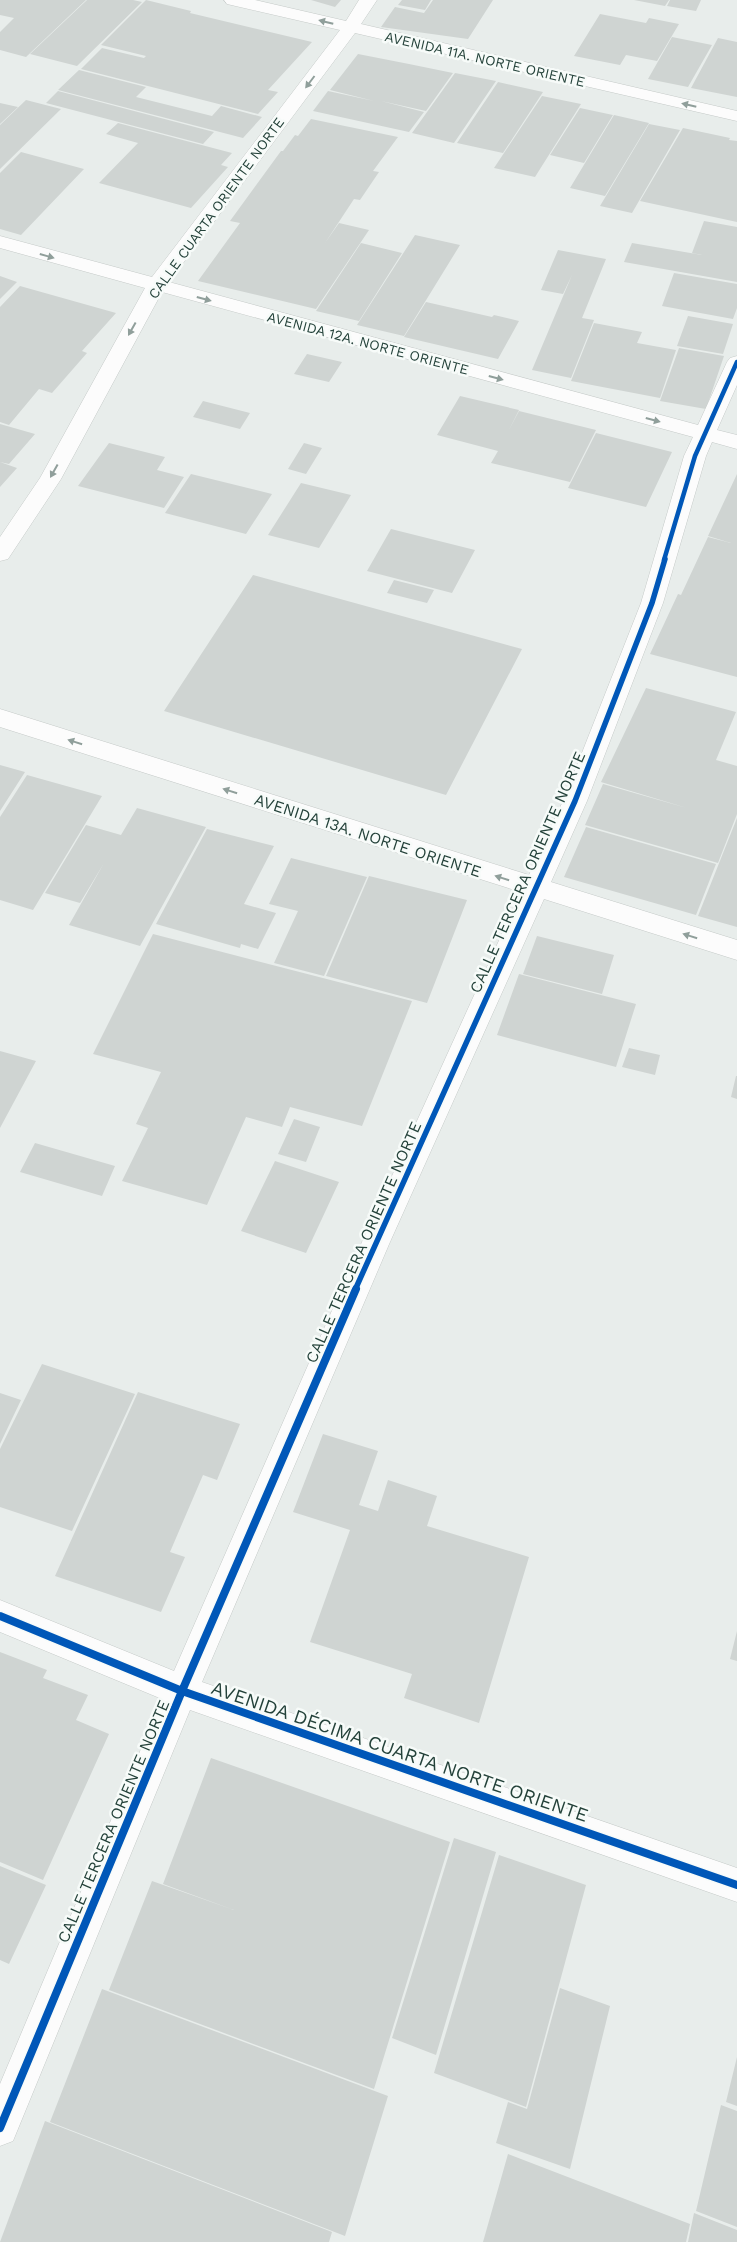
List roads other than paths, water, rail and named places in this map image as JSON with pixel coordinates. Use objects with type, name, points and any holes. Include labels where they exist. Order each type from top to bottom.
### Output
[{"type":"street","name":"AVENIDA 11A. NORTE ORIENTE","points":[[233,0],[737,116]]},
{"type":"street","name":"CALLE CUARTA ORIENTE NORTE","points":[[0,554],[50,478],[156,286],[350,28],[368,0]]},
{"type":"street","name":"AVENIDA 12A. NORTE ORIENTE","points":[[0,242],[156,286],[737,442]]},
{"type":"street","name":"CALLE TERCERA ORIENTE NORTE","points":[[0,2128],[182,1691],[376,1242],[575,801],[652,603],[694,456],[737,362]]},
{"type":"street","name":"AVENIDA 13A. NORTE ORIENTE","points":[[0,718],[536,889],[737,950]]},
{"type":"street","name":"AVENIDA DÉCIMA CUARTA NORTE ORIENTE","points":[[0,1616],[182,1691],[737,1885]]}]
